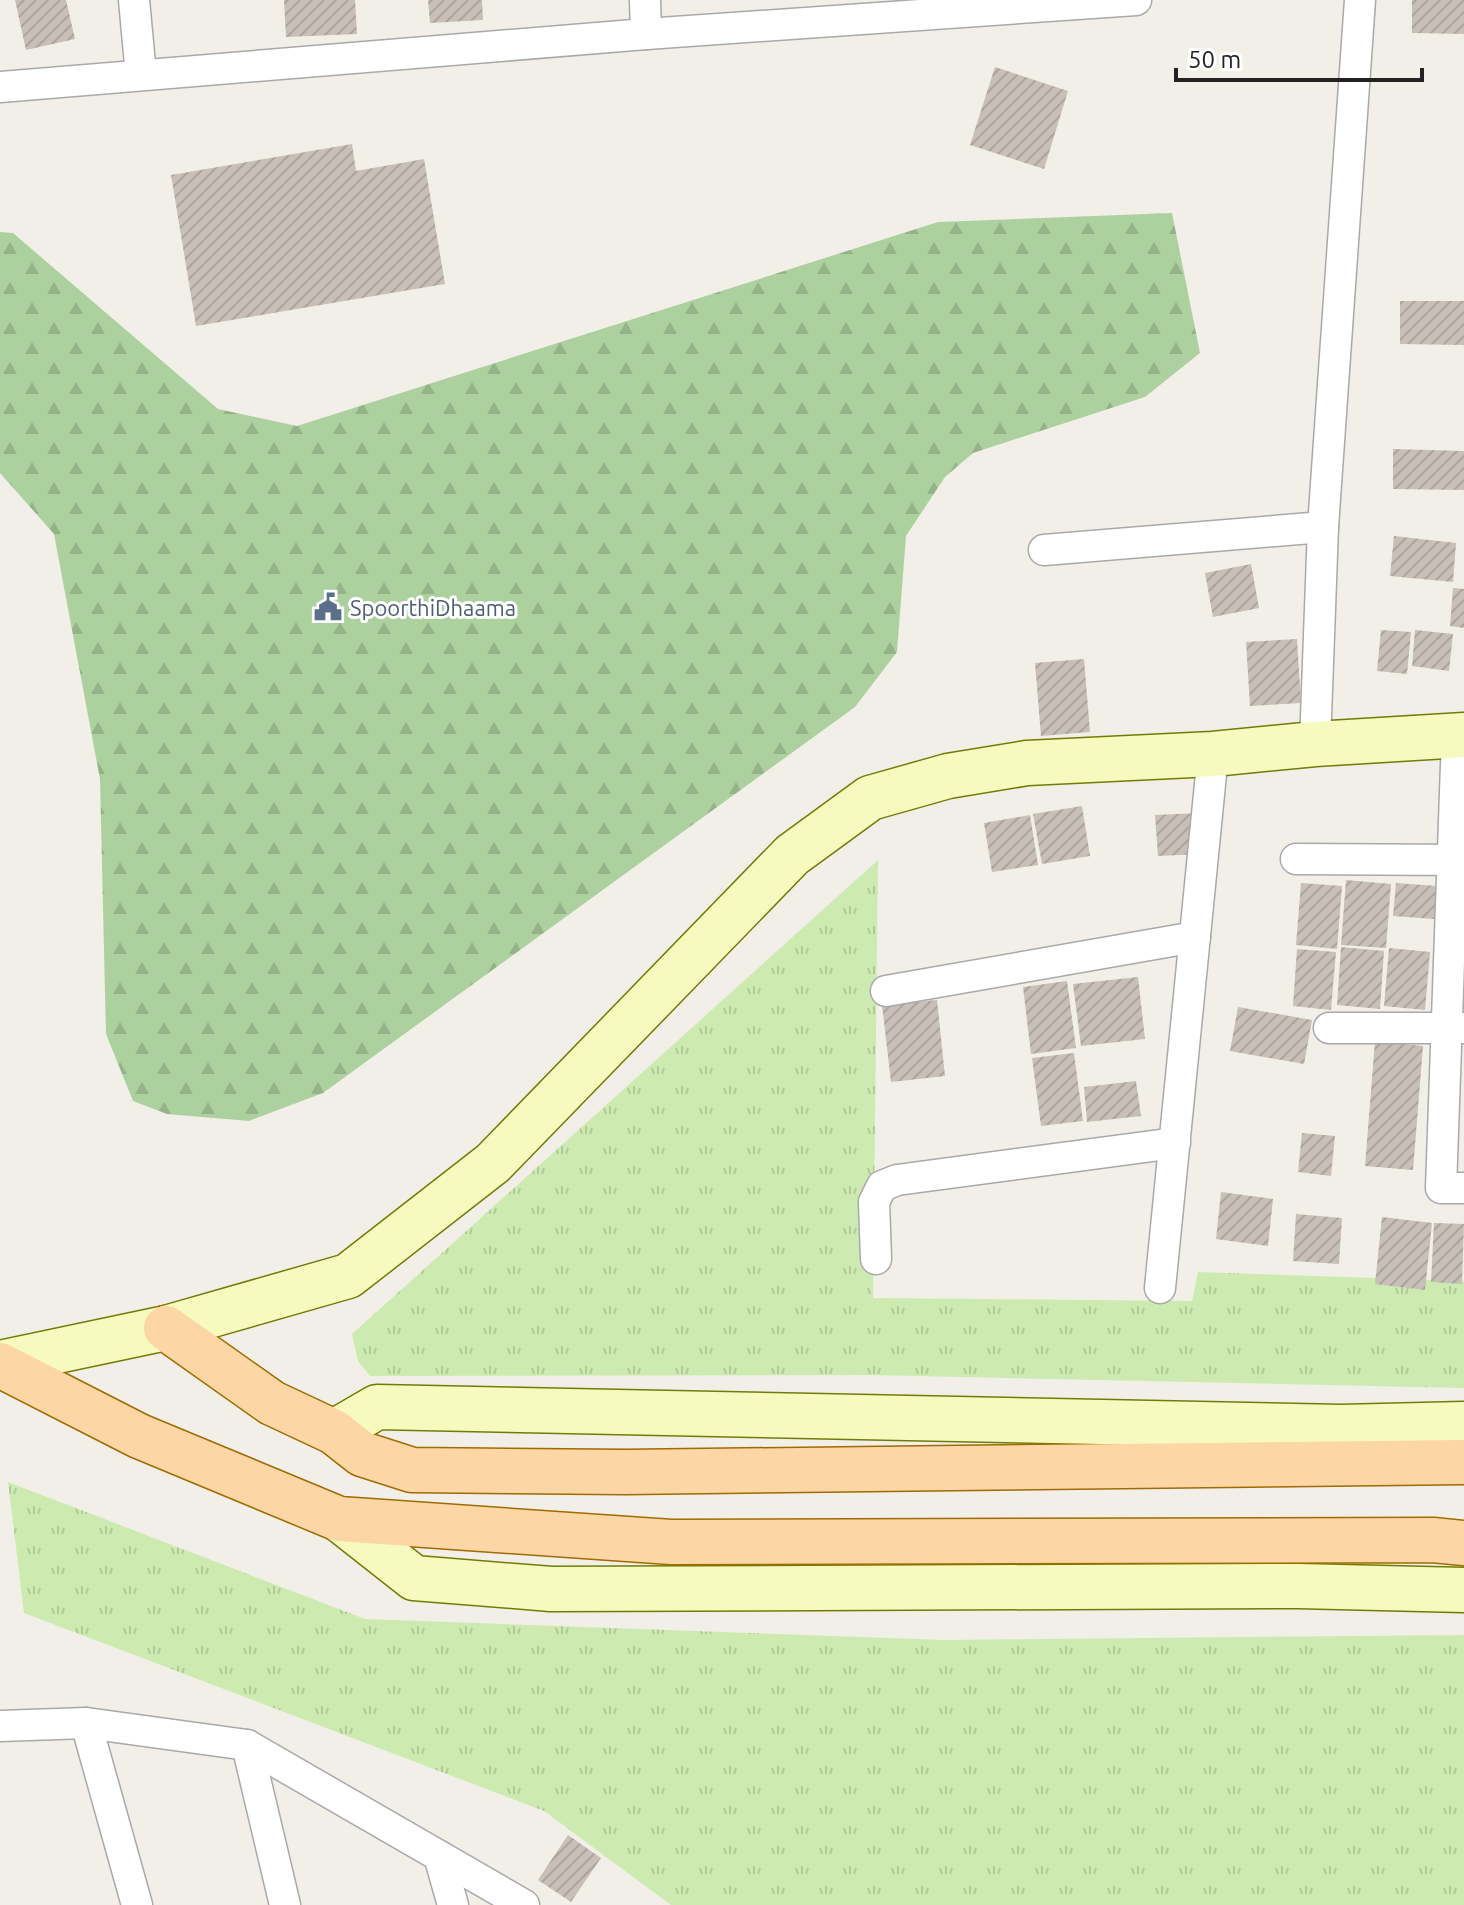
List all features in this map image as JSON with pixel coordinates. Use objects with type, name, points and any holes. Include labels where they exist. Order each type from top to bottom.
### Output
[{"type":"main road","points":[[166,1328],[272,1403],[334,1432],[362,1454],[412,1470],[626,1472],[1464,1462]]},
{"type":"main road","points":[[0,1364],[139,1436],[339,1519],[671,1542],[1433,1540],[1464,1543]]},
{"type":"street","points":[[134,0],[141,75]]},
{"type":"street","points":[[645,0],[646,34]]},
{"type":"street","points":[[0,87],[646,34],[854,10],[1136,0]]},
{"type":"street","points":[[1315,744],[1323,527],[1360,0]]},
{"type":"street","points":[[1044,550],[1323,527]]},
{"type":"street","points":[[0,1364],[166,1328],[348,1276],[493,1163],[792,855],[870,798],[948,776],[1027,763],[1213,754],[1315,744],[1461,736],[1455,1028],[1441,1188],[1464,1188]]},
{"type":"street","points":[[1160,1288],[1213,754]]},
{"type":"street","points":[[1296,859],[1458,860]]},
{"type":"street","points":[[886,991],[1195,937]]},
{"type":"street","points":[[1329,1028],[1455,1028]]},
{"type":"street","points":[[876,1259],[874,1202],[882,1186],[897,1180],[1175,1143]]},
{"type":"street","points":[[334,1432],[377,1407],[1325,1427],[1464,1424]]},
{"type":"street","points":[[339,1519],[414,1578],[551,1589],[1298,1586],[1464,1590]]},
{"type":"street","points":[[86,1723],[137,1905]]},
{"type":"street","points":[[0,1726],[86,1723],[247,1745],[524,1905]]},
{"type":"street","points":[[247,1745],[285,1905]]},
{"type":"street","points":[[439,1856],[453,1905]]},
{"type":"green space","points":[[1172,213],[1200,353],[1145,397],[973,453],[945,477],[906,536],[897,652],[855,707],[323,1093],[249,1121],[167,1114],[133,1101],[106,1034],[100,779],[54,534],[0,473],[0,232],[13,233],[218,409],[297,426],[938,222]]},
{"type":"green space","points":[[878,860],[873,1298],[1192,1301],[1198,1272],[1464,1281],[1464,1388],[872,1375],[370,1376],[358,1361],[352,1334]]},
{"type":"green space","points":[[8,1482],[365,1619],[944,1640],[1464,1635],[1464,1905],[671,1905],[544,1811],[24,1613]]},
{"type":"building","points":[[15,0],[66,0],[75,39],[26,50]]},
{"type":"building","points":[[284,0],[355,0],[357,34],[286,37]]},
{"type":"building","points":[[428,0],[482,0],[483,20],[430,23]]},
{"type":"building","points":[[1412,0],[1464,0],[1464,34],[1412,33]]},
{"type":"building","points":[[995,67],[1068,91],[1044,169],[970,145]]},
{"type":"building","points":[[352,144],[356,171],[424,159],[445,284],[196,326],[171,175]]},
{"type":"building","points":[[1400,301],[1464,301],[1464,345],[1400,344]]},
{"type":"building","points":[[1393,449],[1464,451],[1464,490],[1393,489]]},
{"type":"building","points":[[1394,536],[1456,543],[1453,582],[1390,576]]},
{"type":"building","points":[[1251,564],[1259,608],[1213,617],[1205,573]]},
{"type":"building","points":[[1453,588],[1464,589],[1464,628],[1450,626]]},
{"type":"building","points":[[1381,630],[1411,632],[1407,674],[1377,671]]},
{"type":"building","points":[[1415,630],[1453,634],[1449,671],[1412,666]]},
{"type":"building","points":[[1297,639],[1301,703],[1250,706],[1246,642]]},
{"type":"building","points":[[1084,659],[1090,732],[1041,736],[1035,663]]},
{"type":"building","points":[[1082,806],[1090,856],[1042,864],[1033,814]]},
{"type":"building","points":[[1200,813],[1202,854],[1158,856],[1155,815]]},
{"type":"building","points":[[1030,815],[1038,865],[992,872],[984,823]]},
{"type":"building","points":[[1346,880],[1391,884],[1386,948],[1341,945]]},
{"type":"building","points":[[1301,883],[1342,886],[1337,949],[1296,945]]},
{"type":"building","points":[[1396,883],[1437,886],[1434,919],[1393,916]]},
{"type":"building","points":[[1341,947],[1384,951],[1380,1009],[1337,1005]]},
{"type":"building","points":[[1389,948],[1430,952],[1425,1010],[1384,1006]]},
{"type":"building","points":[[1297,949],[1336,952],[1331,1010],[1293,1006]]},
{"type":"building","points":[[1138,977],[1145,1039],[1081,1046],[1073,984]]},
{"type":"building","points":[[1067,981],[1076,1048],[1031,1054],[1023,987]]},
{"type":"building","points":[[937,1000],[945,1076],[891,1082],[882,1005]]},
{"type":"building","points":[[1238,1007],[1312,1020],[1304,1064],[1230,1051]]},
{"type":"building","points":[[1375,1041],[1423,1046],[1413,1170],[1365,1166]]},
{"type":"building","points":[[1074,1053],[1083,1121],[1041,1126],[1032,1058]]},
{"type":"building","points":[[1136,1081],[1141,1116],[1087,1122],[1084,1087]]},
{"type":"building","points":[[1302,1133],[1335,1136],[1331,1176],[1298,1172]]},
{"type":"building","points":[[1221,1192],[1273,1199],[1268,1246],[1216,1239]]},
{"type":"building","points":[[1296,1214],[1342,1218],[1339,1264],[1293,1261]]},
{"type":"building","points":[[1382,1217],[1432,1223],[1425,1290],[1375,1284]]},
{"type":"building","points":[[1434,1223],[1464,1224],[1462,1284],[1431,1282]]},
{"type":"building","points":[[568,1835],[601,1858],[571,1902],[538,1880]]},
{"type":"place","name":"SpoorthiDhaama","points":[[328,607]]}]
